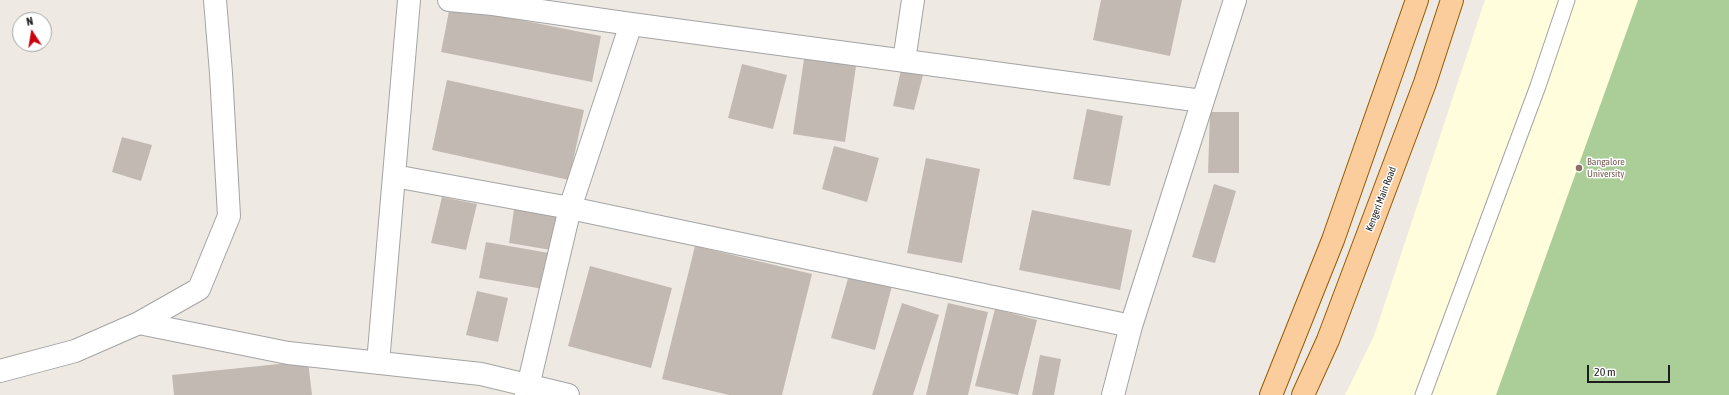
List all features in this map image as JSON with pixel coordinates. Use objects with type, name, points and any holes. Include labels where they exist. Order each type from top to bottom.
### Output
[{"type":"main road","points":[[1271,395],[1333,240],[1417,0]]},
{"type":"main road","name":"Kengeri Main Road","points":[[1303,395],[1334,325],[1425,83],[1452,0]]},
{"type":"street","points":[[0,371],[74,351],[139,323],[198,289],[229,216],[221,73],[215,0]]},
{"type":"street","points":[[378,363],[409,0]]},
{"type":"street","points":[[449,0],[493,4],[1202,101]]},
{"type":"street","points":[[904,61],[913,0]]},
{"type":"street","points":[[1113,395],[1132,326],[1235,0]]},
{"type":"street","points":[[528,391],[570,208],[631,24]]},
{"type":"street","points":[[394,176],[570,208],[1132,326]]},
{"type":"street","points":[[139,323],[288,353],[481,374],[528,391],[568,395]]},
{"type":"lane","points":[[1423,395],[1538,86],[1567,0]]},
{"type":"shaded area","name":"Bangalore University","points":[[1485,0],[1729,0],[1729,395],[1345,395],[1374,336]]},
{"type":"green space","points":[[1638,0],[1729,0],[1729,395],[1496,395]]},
{"type":"building","points":[[1101,0],[1182,0],[1170,56],[1093,40]]},
{"type":"building","points":[[450,6],[601,36],[592,82],[441,52]]},
{"type":"building","points":[[805,52],[857,59],[845,142],[793,134]]},
{"type":"building","points":[[742,64],[787,75],[773,129],[728,118]]},
{"type":"building","points":[[901,70],[923,75],[914,110],[893,106]]},
{"type":"building","points":[[447,80],[584,110],[569,180],[432,150]]},
{"type":"building","points":[[1087,109],[1123,116],[1110,186],[1073,179]]},
{"type":"building","points":[[1210,112],[1239,112],[1239,173],[1208,173]]},
{"type":"building","points":[[122,137],[152,145],[141,181],[112,172]]},
{"type":"building","points":[[834,146],[879,158],[867,202],[822,189]]},
{"type":"building","points":[[926,158],[980,169],[962,263],[907,253]]},
{"type":"building","points":[[1214,184],[1236,191],[1215,263],[1192,257]]},
{"type":"building","points":[[442,197],[477,204],[466,250],[431,243]]},
{"type":"building","points":[[515,203],[558,210],[551,250],[509,243]]},
{"type":"building","points":[[1032,210],[1132,230],[1120,290],[1019,270]]},
{"type":"building","points":[[486,242],[555,254],[549,290],[479,278]]},
{"type":"building","points":[[695,246],[812,274],[782,395],[729,395],[662,379]]},
{"type":"building","points":[[590,266],[672,288],[651,368],[568,346]]},
{"type":"building","points":[[849,275],[892,286],[875,350],[831,338]]},
{"type":"building","points":[[477,291],[508,298],[498,342],[466,335]]},
{"type":"building","points":[[902,303],[939,315],[913,395],[872,395]]},
{"type":"building","points":[[948,303],[988,312],[968,395],[926,395]]},
{"type":"building","points":[[995,309],[1037,320],[1018,395],[975,386]]},
{"type":"building","points":[[1040,355],[1061,359],[1054,395],[1032,395]]},
{"type":"building","points":[[308,361],[312,395],[174,395],[172,375]]},
{"type":"place","name":"Bangalore University","points":[[1579,168]]}]
